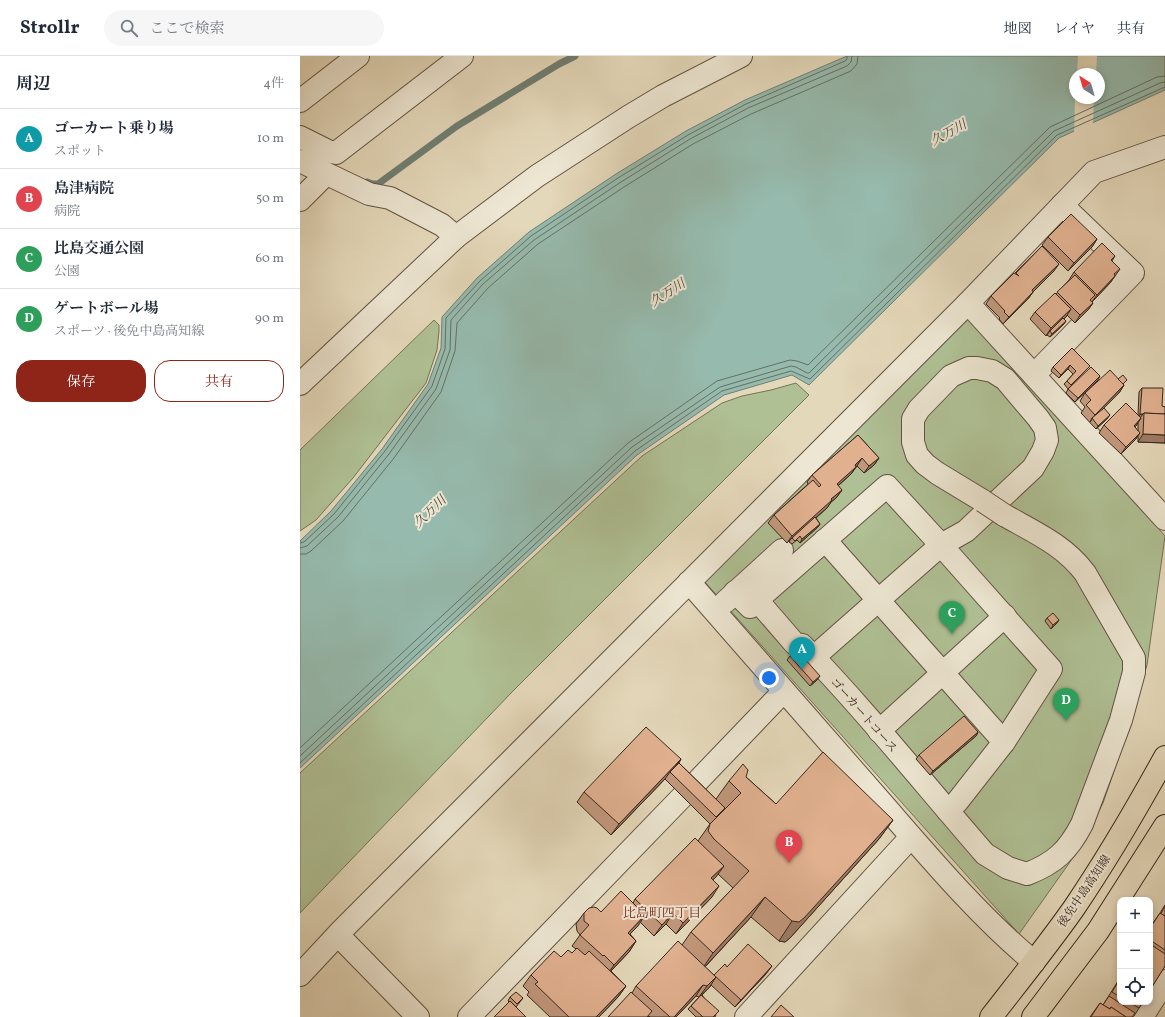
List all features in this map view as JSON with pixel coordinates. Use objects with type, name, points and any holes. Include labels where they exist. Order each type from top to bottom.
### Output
[{"type":"main road","name":"後免中島高知線","points":[[991,1017],[1074,908],[1131,819],[1165,756]]},
{"type":"main road","points":[[1033,1017],[1098,931],[1165,826]]},
{"type":"street","points":[[300,101],[358,56]]},
{"type":"street","points":[[300,137],[330,152],[336,153],[462,56]]},
{"type":"street","points":[[300,384],[456,237],[537,176],[591,140],[663,96],[741,56]]},
{"type":"street","points":[[300,975],[338,935],[968,302],[1094,172],[1165,147]]},
{"type":"street","points":[[300,161],[369,194],[390,198],[442,225],[456,237]]},
{"type":"street","points":[[300,200],[326,174]]},
{"type":"street","points":[[1034,375],[1133,272],[1062,205]]},
{"type":"street","points":[[968,302],[1165,519]]},
{"type":"street","name":"ゴーカートコース","points":[[757,600],[795,644],[802,645],[819,663],[985,854],[1008,868],[1027,874],[1044,868],[1063,853],[1075,838],[1082,824],[1121,720],[1134,672],[1134,658],[1086,573],[1077,562],[1063,549],[1004,515],[983,501],[937,474],[917,455],[912,442],[914,419],[919,409],[951,376],[969,368],[992,371],[1006,379],[1038,418],[1045,428],[1046,440],[1043,451],[1033,468],[966,531],[946,550]]},
{"type":"street","points":[[735,592],[750,607],[887,486],[946,550],[1051,670],[1004,742],[957,802],[948,811]]},
{"type":"street","points":[[825,540],[1004,742]]},
{"type":"street","points":[[715,611],[782,550]]},
{"type":"street","points":[[819,663],[946,550]]},
{"type":"street","points":[[689,582],[911,837],[965,896],[1018,950],[1034,962]]},
{"type":"street","points":[[879,731],[1004,616]]},
{"type":"street","points":[[469,1017],[784,691]]},
{"type":"street","points":[[746,1017],[911,837]]},
{"type":"street","points":[[338,935],[418,1017]]},
{"type":"street","points":[[1142,1017],[1165,981]]},
{"type":"green space","points":[[971,315],[1165,536],[1147,665],[1130,725],[1103,803],[1082,845],[1019,934],[704,581]]},
{"type":"green space","points":[[434,320],[439,325],[437,350],[426,383],[353,478],[316,520],[300,531],[300,450]]},
{"type":"green space","points":[[796,383],[809,395],[513,691],[300,913],[300,773],[642,456],[722,403],[742,396]]},
{"type":"water","name":"久万川","points":[[847,56],[1165,56],[1165,90],[1059,138],[809,385],[792,375],[724,395],[637,455],[300,768],[300,541],[331,511],[382,449],[428,384],[441,348],[442,317],[477,278],[529,232],[616,174],[686,131],[745,100]]},
{"type":"pier","points":[[1078,56],[1097,56],[1096,68],[1077,68]]},
{"type":"pier","points":[[1075,104],[1094,104],[1093,125],[1074,134]]},
{"type":"building","points":[[1071,214],[1097,239],[1074,263],[1048,237]]},
{"type":"building","points":[[1102,243],[1115,256],[1111,260],[1120,269],[1097,295],[1074,272]]},
{"type":"building","points":[[1042,246],[1059,264],[1032,290],[1033,292],[1009,317],[991,296],[1014,273],[1019,276],[1016,273]]},
{"type":"building","points":[[1075,275],[1095,295],[1090,300],[1093,303],[1080,315],[1057,292]]},
{"type":"building","points":[[1055,293],[1071,309],[1051,328],[1035,312]]},
{"type":"building","points":[[1063,318],[1066,321],[1052,334],[1050,331]]},
{"type":"building","points":[[1072,348],[1090,366],[1071,385],[1067,381],[1076,371],[1070,365],[1061,375],[1053,367]]},
{"type":"building","points":[[1091,367],[1100,376],[1078,398],[1068,389]]},
{"type":"building","points":[[1110,370],[1124,385],[1095,415],[1086,405],[1091,400],[1085,393]]},
{"type":"building","points":[[1123,375],[1127,380],[1123,384],[1118,379]]},
{"type":"building","points":[[1142,388],[1163,388],[1162,406],[1165,407],[1165,414],[1140,414]]},
{"type":"building","points":[[1126,403],[1141,418],[1134,426],[1140,433],[1126,447],[1104,425]]},
{"type":"building","points":[[1104,408],[1110,415],[1098,426],[1092,418]]},
{"type":"building","points":[[1144,413],[1165,414],[1165,435],[1143,434]]},
{"type":"building","points":[[858,435],[879,458],[869,466],[862,458],[855,465],[856,467],[837,484],[842,490],[792,536],[774,515],[813,480],[819,487],[821,485],[812,475]]},
{"type":"building","points":[[815,517],[820,524],[802,539],[800,536],[795,541],[792,538]]},
{"type":"building","points":[[1053,613],[1059,620],[1053,625],[1047,618]]},
{"type":"building","points":[[797,650],[820,676],[813,682],[790,656]]},
{"type":"building","points":[[964,716],[978,732],[933,771],[919,755]]},
{"type":"building","points":[[646,727],[681,759],[619,824],[584,792]]},
{"type":"building","points":[[823,752],[893,820],[799,922],[792,921],[765,897],[713,953],[691,932],[749,871],[714,839],[708,831],[710,824],[741,793],[729,781],[743,764],[748,770],[746,777],[776,804]]},
{"type":"building","points":[[679,763],[725,808],[716,817],[670,772]]},
{"type":"building","points":[[695,838],[724,866],[711,878],[719,886],[683,923],[673,913],[662,925],[635,899]]},
{"type":"building","points":[[621,891],[645,915],[628,933],[636,941],[614,965],[580,935],[589,925],[584,921],[584,913],[589,908],[594,907],[601,912]]},
{"type":"building","points":[[1165,906],[1165,916],[1161,914]]},
{"type":"building","points":[[1160,913],[1165,916],[1165,950],[1153,942],[1153,924]]},
{"type":"building","points":[[678,941],[716,977],[707,986],[703,985],[674,1017],[670,1017],[636,986]]},
{"type":"building","points":[[748,944],[772,966],[741,1000],[714,975],[725,964],[727,967]]},
{"type":"building","points":[[1153,946],[1165,954],[1165,966],[1153,985]]},
{"type":"building","points":[[577,948],[585,955],[589,951],[626,986],[596,1017],[569,1017],[535,984],[538,982],[531,975],[554,951],[561,957],[568,950],[572,953]]},
{"type":"building","points":[[1117,984],[1117,995],[1112,992]]},
{"type":"building","points":[[516,992],[523,998],[517,1004],[510,997]]},
{"type":"building","points":[[631,992],[652,1011],[647,1017],[608,1017]]},
{"type":"building","points":[[701,995],[719,1011],[713,1017],[703,1017],[691,1006]]},
{"type":"building","points":[[1109,996],[1117,1001],[1117,1005],[1123,1005],[1135,1013],[1132,1017],[1126,1017],[1111,1007],[1110,1009],[1103,1005]]},
{"type":"building","points":[[510,1001],[526,1017],[494,1017]]},
{"type":"building","points":[[1100,1003],[1110,1009],[1111,1007],[1126,1017],[1091,1017]]},
{"type":"building","points":[[781,1005],[794,1017],[771,1017]]},
{"type":"building","points":[[1134,1005],[1141,1005],[1139,1008]]},
{"type":"waterway","points":[[367,182],[378,184],[457,126],[559,64],[575,56]]},
{"type":"place","name":"比島交通公園","points":[[952,634]]},
{"type":"place","name":"ゴーカート乗り場","points":[[802,670]]},
{"type":"place","name":"ゲートボール場","points":[[1066,721]]},
{"type":"place","name":"島津病院","points":[[789,863]]},
{"type":"district","name":"比島町四丁目","points":[[662,912]]}]
